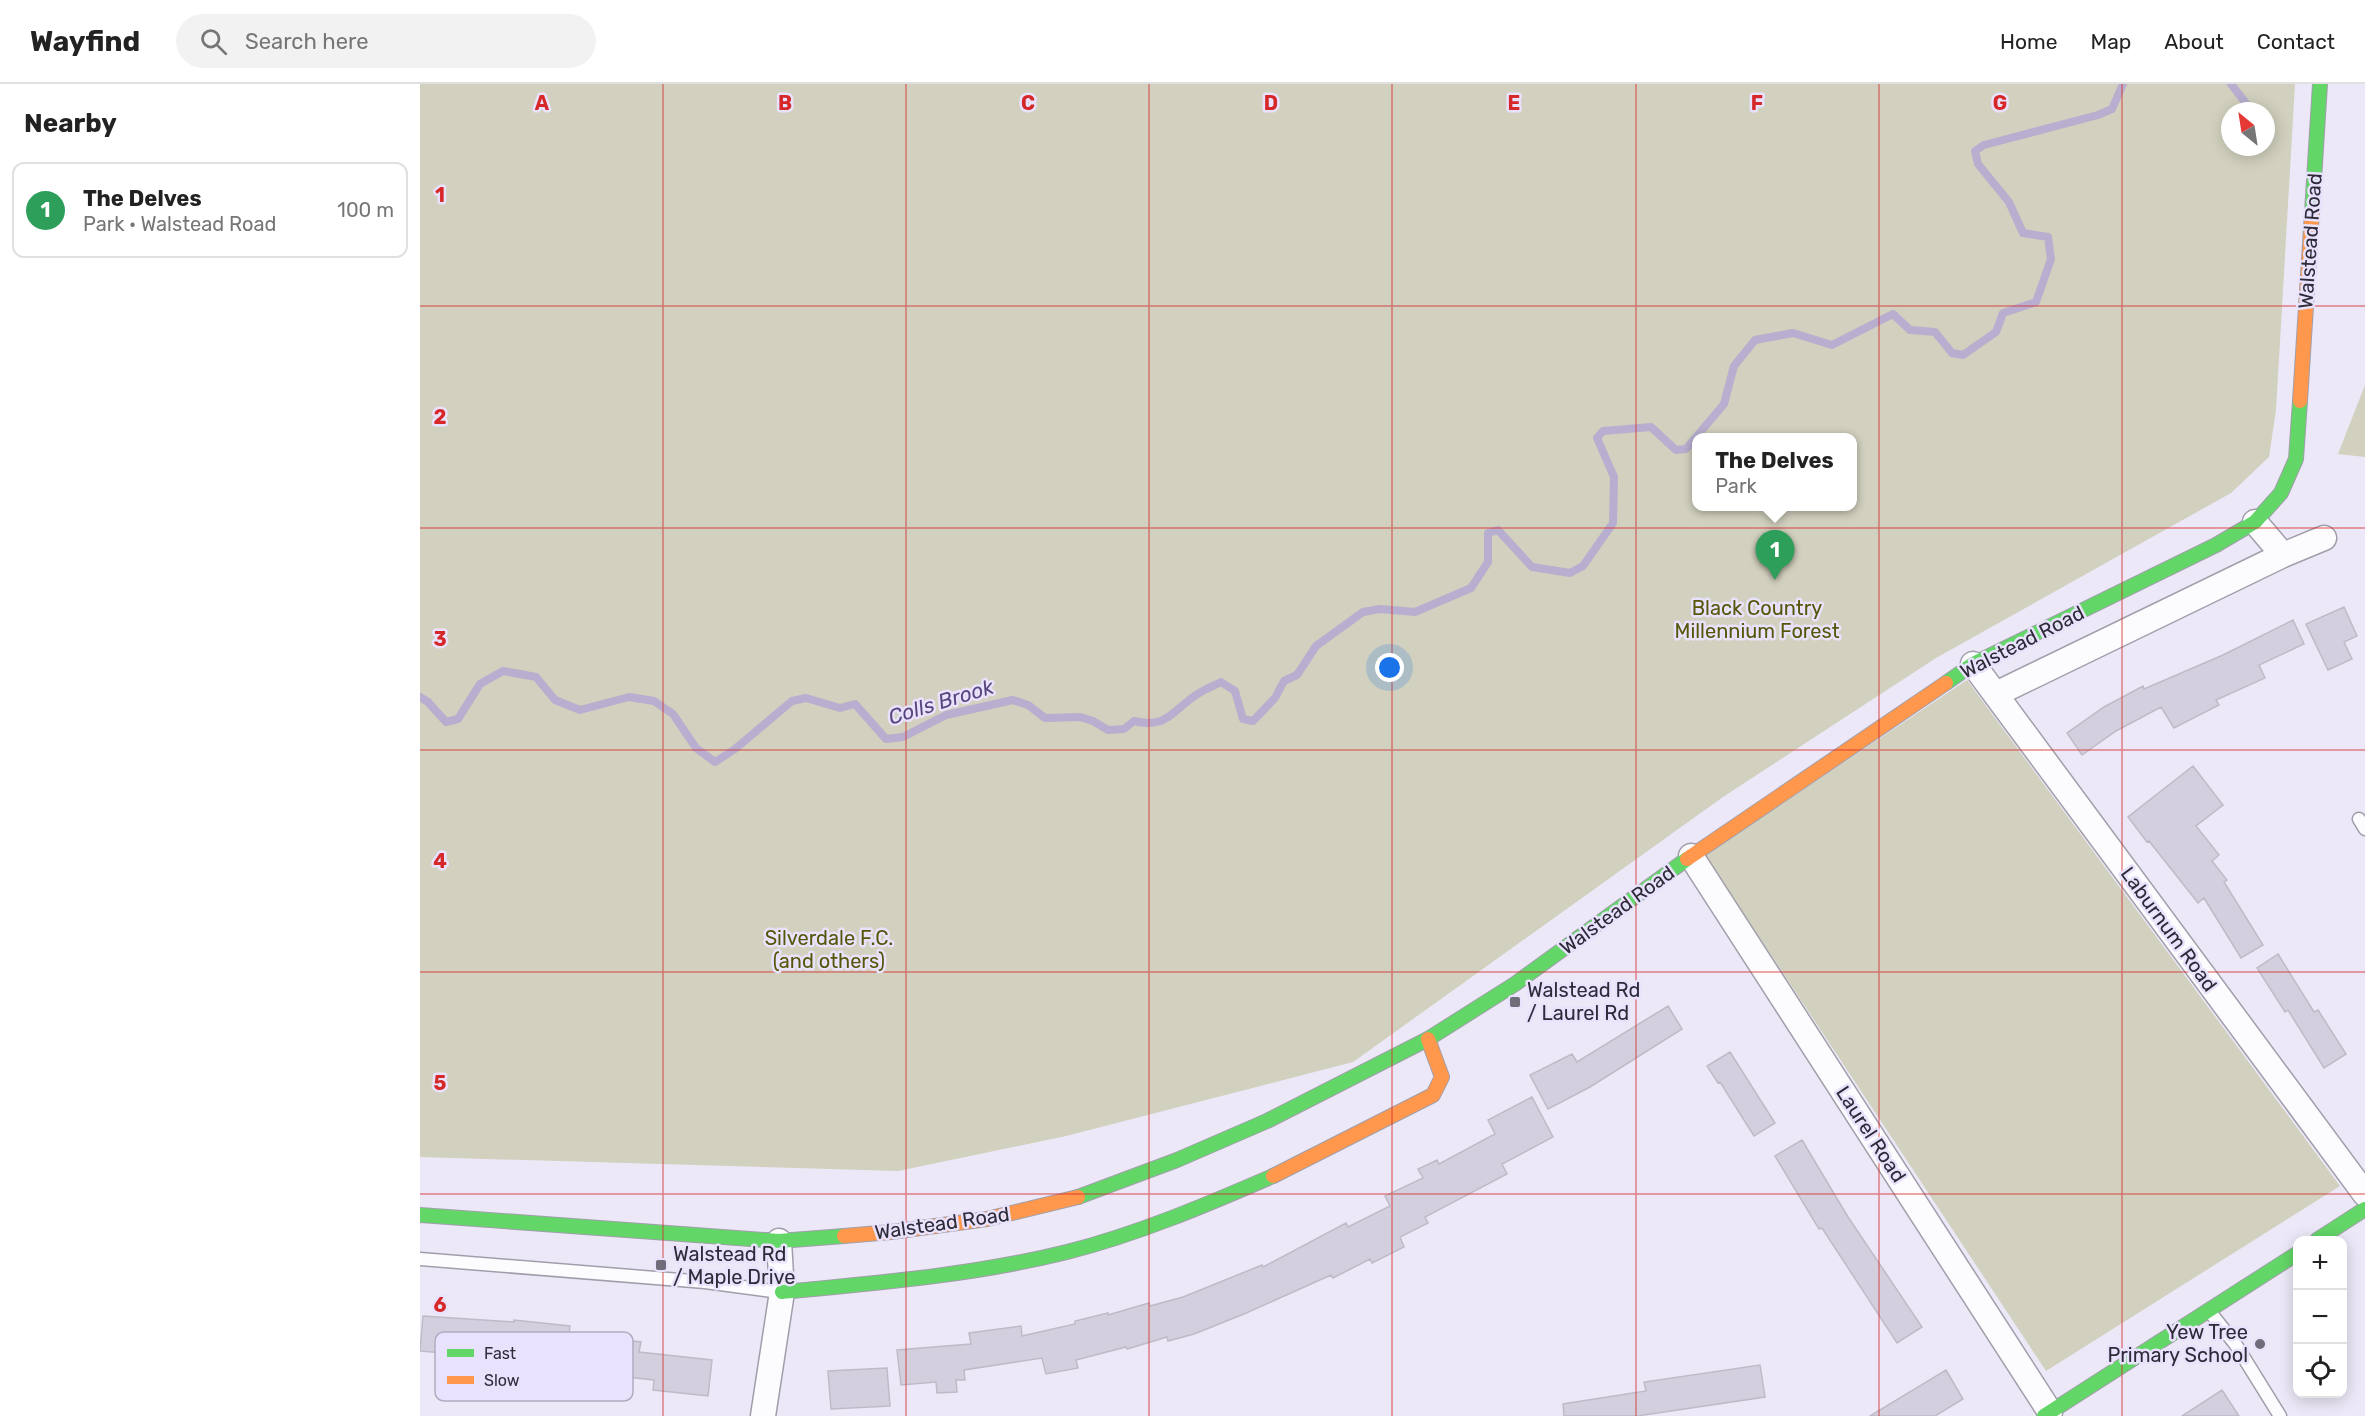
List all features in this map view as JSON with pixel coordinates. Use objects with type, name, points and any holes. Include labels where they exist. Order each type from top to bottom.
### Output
[{"type":"street","name":"Walstead Road","points":[[420,1215],[780,1241],[891,1232],[987,1220],[1074,1198],[1177,1160],[1267,1121],[1346,1083],[1428,1039],[1515,984],[1691,856],[1973,664],[2216,545],[2255,522],[2281,493],[2296,459],[2320,84]]},
{"type":"street","points":[[2255,522],[2283,555]]},
{"type":"street","points":[[1996,694],[2283,555],[2324,538]]},
{"type":"street","name":"Laburnum Road","points":[[1973,664],[2365,1194]]},
{"type":"street","name":"Laurel Road","points":[[1691,856],[2047,1414]]},
{"type":"street","points":[[782,1292],[924,1278],[1015,1263],[1107,1241],[1186,1214],[1280,1174],[1433,1095],[1442,1077],[1428,1039]]},
{"type":"street","points":[[2323,1236],[2365,1209]]},
{"type":"street","points":[[763,1416],[782,1292],[780,1241]]},
{"type":"street","points":[[2047,1414],[2293,1256]]},
{"type":"lane","points":[[420,1259],[705,1282],[782,1292]]},
{"type":"lane","points":[[2210,1311],[2236,1345],[2280,1416]]},
{"type":"green space","points":[[420,84],[2295,84],[2276,410],[2269,457],[2231,493],[1936,658],[1723,797],[1353,1062],[1066,1136],[898,1171],[420,1157]]},
{"type":"green space","points":[[2365,385],[2365,457],[2338,454]]},
{"type":"green space","points":[[1967,680],[2340,1186],[2046,1371],[1705,855]]},
{"type":"building","points":[[2344,607],[2357,636],[2344,642],[2352,659],[2328,670],[2306,624]]},
{"type":"building","points":[[2293,620],[2304,644],[2259,665],[2265,678],[2216,700],[2219,705],[2174,728],[2161,707],[2116,731],[2082,755],[2067,733],[2104,707],[2143,686],[2144,689],[2223,655]]},
{"type":"building","points":[[2193,766],[2223,805],[2196,826],[2219,855],[2212,861],[2227,880],[2224,882],[2263,945],[2241,958],[2204,898],[2198,903],[2128,817]]},
{"type":"building","points":[[2278,954],[2314,1012],[2318,1010],[2346,1054],[2324,1068],[2288,1010],[2285,1012],[2257,968]]},
{"type":"building","points":[[1668,1006],[1682,1029],[1590,1087],[1548,1109],[1530,1075],[1572,1054],[1577,1062]]},
{"type":"building","points":[[1730,1052],[1775,1123],[1754,1136],[1720,1082],[1718,1083],[1707,1066]]},
{"type":"building","points":[[1532,1097],[1553,1137],[1502,1164],[1507,1174],[1425,1217],[1428,1223],[1400,1237],[1404,1247],[1372,1263],[1370,1259],[1333,1278],[1331,1275],[1194,1334],[1168,1341],[1167,1337],[1127,1349],[1126,1347],[1076,1360],[1078,1368],[1046,1374],[1042,1358],[964,1370],[965,1380],[956,1380],[957,1392],[937,1393],[936,1382],[901,1385],[897,1350],[971,1344],[969,1333],[1021,1326],[1022,1336],[1075,1324],[1075,1321],[1183,1297],[1262,1265],[1263,1267],[1346,1223],[1348,1227],[1390,1206],[1385,1196],[1423,1178],[1418,1169],[1437,1160],[1439,1164],[1495,1134],[1488,1120]]},
{"type":"building","points":[[1802,1140],[1848,1217],[1922,1327],[1897,1343],[1822,1228],[1819,1229],[1775,1156]]},
{"type":"building","points":[[423,1316],[514,1322],[514,1320],[570,1326],[569,1332],[435,1332],[435,1352],[420,1351]]},
{"type":"building","points":[[633,1341],[641,1342],[639,1352],[712,1360],[708,1396],[653,1390],[654,1380],[633,1378]]},
{"type":"building","points":[[1760,1365],[1765,1397],[1637,1416],[1564,1416],[1563,1404],[1646,1391],[1644,1382]]},
{"type":"building","points":[[887,1368],[890,1406],[831,1409],[828,1371]]},
{"type":"building","points":[[1946,1370],[1963,1399],[1935,1416],[1870,1416]]},
{"type":"building","name":"Yew Tree Primary School","points":[[2222,1390],[2239,1416],[2182,1416]]},
{"type":"waterway","name":"Colls Brook","points":[[1700,433],[1724,404],[1734,366],[1755,340],[1793,333],[1832,345],[1893,314],[1910,330],[1935,332],[1952,353],[1963,355],[1996,332],[2003,313],[2036,302],[2051,259],[2048,237],[2023,233],[2009,202],[1978,164],[1975,151],[1984,145],[2098,115],[2112,109],[2123,84]]},
{"type":"waterway","points":[[2231,84],[2245,102]]},
{"type":"waterway","name":"Colls Brook","points":[[420,697],[428,702],[446,722],[458,719],[480,684],[503,671],[536,677],[555,700],[580,710],[629,697],[654,701],[673,714],[696,748],[715,762],[735,749],[792,701],[806,698],[840,708],[855,704],[886,739],[903,737],[946,715],[1013,700],[1028,705],[1045,718],[1080,717],[1093,721],[1108,730],[1124,729],[1134,721],[1145,723],[1162,721],[1199,693],[1221,682],[1235,691],[1243,719],[1253,721],[1275,698],[1284,681],[1297,675],[1316,646],[1363,612],[1380,609],[1415,612],[1471,588],[1488,562],[1488,533],[1498,530],[1532,567],[1570,573],[1583,566],[1613,523],[1614,477],[1597,438],[1603,431],[1651,427],[1676,450],[1686,449],[1692,442]]},
{"type":"traffic: fast","points":[[2312,212],[2320,84]]},
{"type":"traffic: fast","points":[[1946,683],[1973,664],[2216,545],[2255,522],[2281,493],[2296,459],[2300,401]]},
{"type":"traffic: fast","points":[[1078,1197],[1177,1160],[1267,1121],[1428,1039],[1515,984],[1687,859]]},
{"type":"traffic: fast","points":[[782,1292],[997,1267],[1067,1252],[1146,1228],[1273,1176]]},
{"type":"traffic: fast","points":[[2323,1236],[2365,1209]]},
{"type":"traffic: fast","points":[[420,1215],[779,1241],[844,1236]]},
{"type":"traffic: fast","points":[[2044,1416],[2293,1256]]},
{"type":"traffic: slow","points":[[2300,401],[2312,212]]},
{"type":"traffic: slow","points":[[1687,859],[1946,683]]},
{"type":"traffic: slow","points":[[1273,1176],[1433,1095],[1442,1077],[1428,1039]]},
{"type":"traffic: slow","points":[[844,1236],[987,1219],[1078,1197]]},
{"type":"place","name":"The Delves","points":[[1775,580]]},
{"type":"place","name":"Walstead Rd / Laurel Rd","points":[[1515,1002]]},
{"type":"place","name":"Walstead Rd / Maple Drive","points":[[661,1265]]},
{"type":"place","name":"Yew Tree Primary School","points":[[2260,1344]]},
{"type":"park label","name":"Black Country Millennium Forest","points":[[1757,620]]},
{"type":"park label","name":"Silverdale F.C. (and others)","points":[[829,950]]}]
